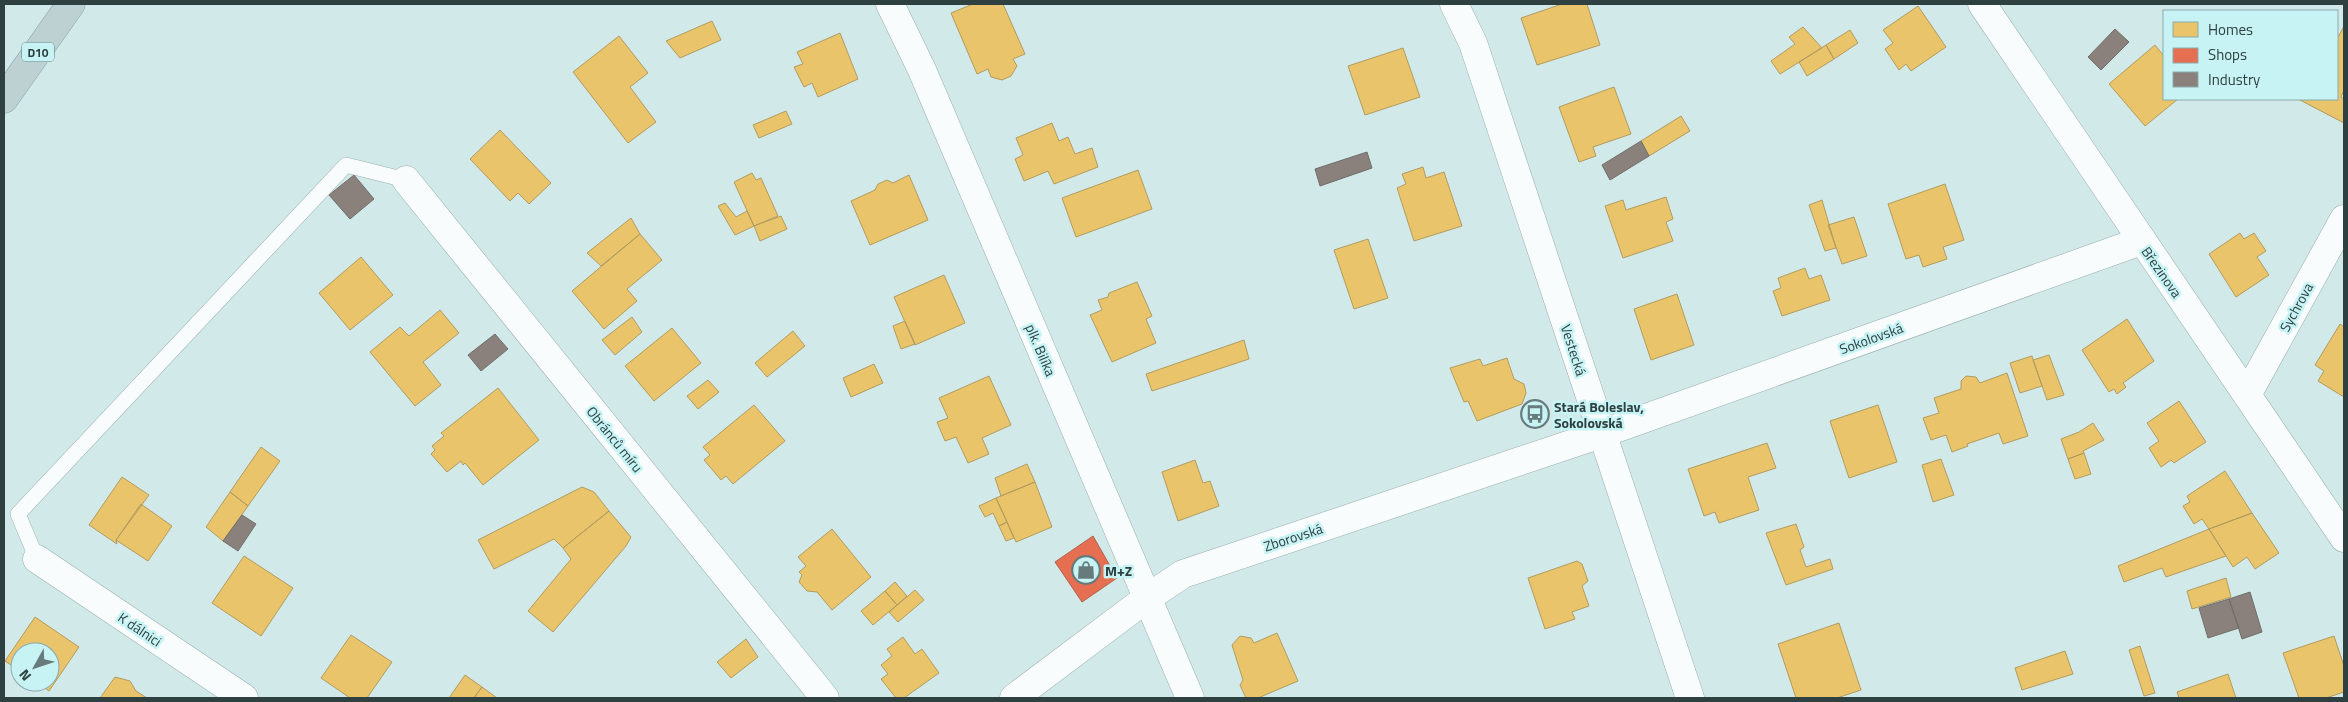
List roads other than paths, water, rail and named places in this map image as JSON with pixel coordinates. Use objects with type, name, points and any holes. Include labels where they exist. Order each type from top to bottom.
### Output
[{"type":"highway","name":"D10","points":[[4,100],[71,4]]},
{"type":"street","name":"plk. Bilíka","points":[[890,4],[922,70],[1190,698]]},
{"type":"street","name":"Vestecká","points":[[1454,4],[1473,43],[1690,698]]},
{"type":"street","name":"Březinova","points":[[1982,4],[2344,538]]},
{"type":"street","name":"Obránců míru","points":[[406,180],[825,698]]},
{"type":"street","name":"Sychrova","points":[[2248,395],[2344,219]]},
{"type":"street","name":"Sokolovská","points":[[1601,434],[2141,241]]},
{"type":"street","name":"Zborovská","points":[[1014,698],[1147,598],[1183,574],[1601,434]]},
{"type":"street","name":"K dálnici","points":[[37,559],[244,698]]},
{"type":"lane","points":[[37,559],[18,514],[346,165],[406,180]]},
{"type":"place","name":"Stará Boleslav, Sokolovská","points":[[1535,414]]},
{"type":"place","name":"M+Z","points":[[1086,570]]}]
